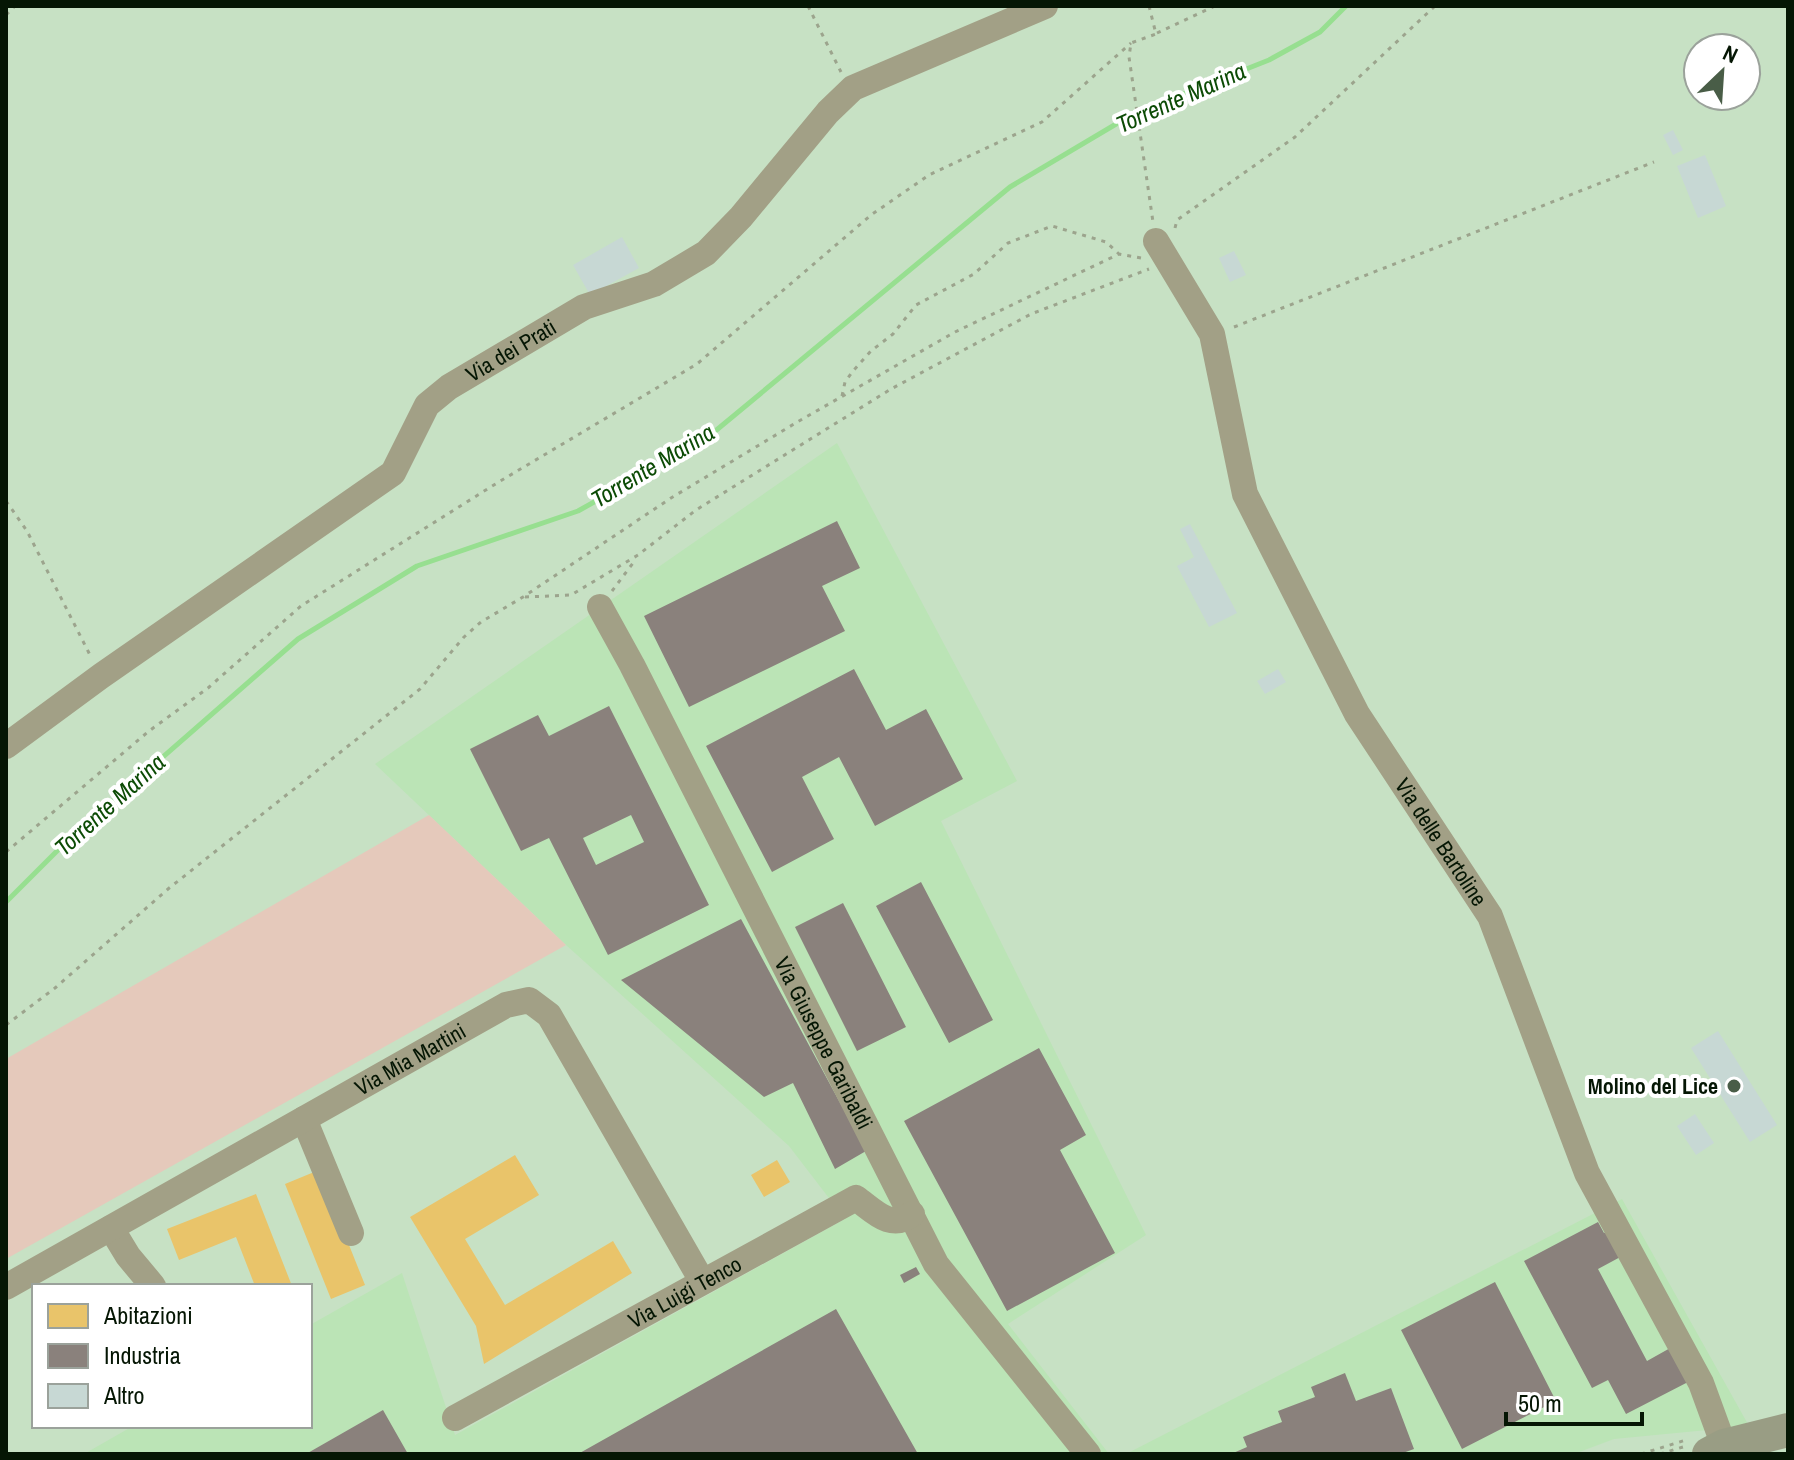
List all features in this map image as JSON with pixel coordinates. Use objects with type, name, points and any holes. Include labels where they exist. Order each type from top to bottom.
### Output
[{"type":"main road","points":[[1727,1451],[1788,1430]]},
{"type":"main road","points":[[1727,1451],[1778,1445],[1788,1439]]},
{"type":"street","name":"Via dei Prati","points":[[6,746],[101,676],[393,473],[427,405],[449,387],[584,307],[654,284],[706,253],[741,217],[828,112],[853,88],[1045,6]]},
{"type":"street","name":"Via delle Bartoline","points":[[1162,252],[1212,334],[1245,494],[1357,714],[1490,916],[1587,1173],[1701,1383],[1727,1451]]},
{"type":"street","name":"Via Giuseppe Garibaldi","points":[[600,607],[936,1264],[1088,1454]]},
{"type":"street","name":"Via Mia Martini","points":[[6,1287],[506,1005],[529,1000],[549,1015],[702,1281]]},
{"type":"street","points":[[304,1119],[351,1233]]},
{"type":"street","name":"Via Luigi Tenco","points":[[455,1418],[856,1198],[887,1220],[896,1222],[912,1214]]},
{"type":"street","points":[[111,1228],[128,1256],[151,1284]]},
{"type":"path","points":[[6,15],[15,6]]},
{"type":"path","points":[[808,6],[840,70],[853,88]]},
{"type":"path","points":[[1149,6],[1156,34]]},
{"type":"path","points":[[6,852],[149,731],[208,688],[301,606],[472,498],[697,364],[871,215],[929,175],[1042,122],[1131,43],[1215,6]]},
{"type":"path","points":[[523,597],[571,595],[638,555],[696,510],[891,389],[1031,314],[1162,252],[1177,220],[1295,137],[1435,6]]},
{"type":"path","points":[[1131,43],[1129,57],[1162,252]]},
{"type":"path","points":[[1212,334],[1253,321],[1654,162]]},
{"type":"path","points":[[842,396],[845,382],[853,371],[871,351],[893,334],[916,305],[974,274],[1008,243],[1052,226],[1106,242],[1119,254]]},
{"type":"path","points":[[6,1025],[55,988],[168,889],[420,689],[464,637],[481,622],[671,498],[955,332],[1119,254],[1162,252]]},
{"type":"path","points":[[6,501],[27,531],[101,676]]},
{"type":"path","points":[[600,607],[638,555]]},
{"type":"shaded area","points":[[837,443],[1017,781],[941,821],[1146,1235],[1008,1324],[1109,1454],[84,1454],[130,1428],[312,1428],[312,1324],[402,1273],[455,1435],[845,1219],[789,1146],[566,945],[375,764]]},
{"type":"shaded area","points":[[429,815],[566,945],[6,1259],[6,1059]]},
{"type":"shaded area","points":[[1622,1199],[1749,1426],[1614,1439],[1574,1454],[1126,1454]]},
{"type":"building: Abitazioni","points":[[515,1155],[539,1195],[465,1239],[505,1305],[613,1241],[632,1273],[484,1364],[476,1326],[410,1217]]},
{"type":"building: Abitazioni","points":[[777,1160],[790,1182],[764,1197],[751,1175]]},
{"type":"building: Abitazioni","points":[[319,1170],[365,1285],[331,1299],[285,1184]]},
{"type":"building: Abitazioni","points":[[256,1194],[291,1284],[254,1284],[236,1237],[179,1260],[167,1229]]},
{"type":"building: Industria","points":[[837,521],[860,568],[822,586],[845,631],[689,707],[644,616]]},
{"type":"building: Industria","points":[[854,669],[886,730],[926,709],[963,779],[875,826],[839,757],[802,777],[834,839],[772,872],[706,746]]},
{"type":"building: Industria","points":[[609,706],[709,905],[608,955],[549,838],[521,851],[470,749],[538,715],[549,736]],"holes":[[[631,815],[644,842],[596,865],[583,838]]]},
{"type":"building: Industria","points":[[921,882],[993,1020],[949,1043],[876,906]]},
{"type":"building: Industria","points":[[843,903],[906,1027],[857,1051],[795,927]]},
{"type":"building: Industria","points":[[741,919],[866,1151],[835,1169],[793,1083],[764,1097],[621,980]]},
{"type":"building: Industria","points":[[1039,1048],[1086,1135],[1060,1150],[1115,1253],[1007,1311],[904,1121]]},
{"type":"building: Industria","points":[[1598,1222],[1604,1233],[1611,1230],[1624,1255],[1598,1269],[1647,1361],[1672,1347],[1690,1381],[1626,1414],[1608,1380],[1592,1388],[1524,1261]]},
{"type":"building: Industria","points":[[916,1267],[920,1274],[904,1283],[900,1275]]},
{"type":"building: Industria","points":[[1495,1282],[1556,1401],[1462,1449],[1401,1330]]},
{"type":"building: Industria","points":[[836,1309],[918,1454],[578,1454]]},
{"type":"building: Industria","points":[[1345,1373],[1356,1401],[1391,1388],[1414,1449],[1400,1454],[1231,1454],[1247,1447],[1243,1437],[1282,1422],[1278,1411],[1315,1397],[1311,1387]]},
{"type":"building: Industria","points":[[383,1410],[408,1454],[306,1454]]},
{"type":"building: Altro","points":[[1673,130],[1683,150],[1673,155],[1663,135]]},
{"type":"building: Altro","points":[[1705,155],[1726,206],[1698,218],[1677,166]]},
{"type":"building: Altro","points":[[622,237],[639,268],[590,295],[573,265]]},
{"type":"building: Altro","points":[[1234,251],[1246,275],[1230,282],[1219,258]]},
{"type":"building: Altro","points":[[1190,524],[1237,613],[1209,627],[1177,566],[1194,557],[1180,529]]},
{"type":"building: Altro","points":[[1278,669],[1286,682],[1265,694],[1257,681]]},
{"type":"building: Altro","name":"Molino del Lice","points":[[1718,1031],[1777,1125],[1750,1142],[1691,1048]]},
{"type":"building: Altro","points":[[1695,1114],[1714,1143],[1696,1155],[1677,1126]]},
{"type":"waterway","name":"Torrente Marina","points":[[6,902],[69,839],[298,639],[417,566],[578,511],[702,442],[1010,187],[1133,114],[1269,60],[1320,32],[1346,6]]},
{"type":"place","name":"Molino del Lice","points":[[1734,1086]]}]
